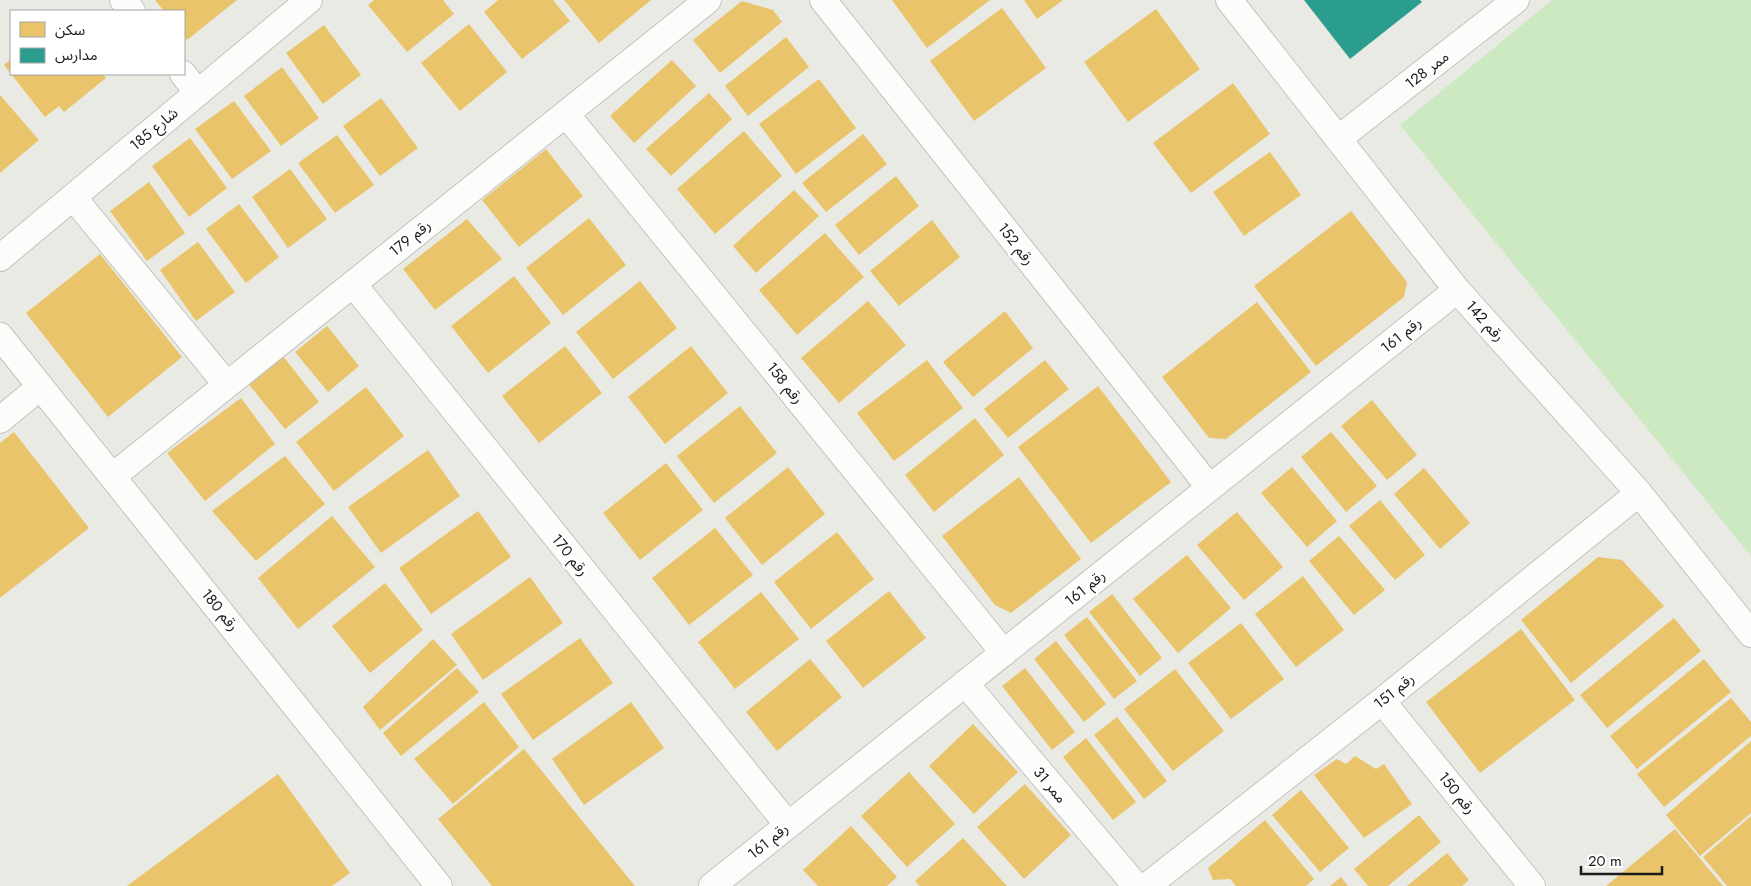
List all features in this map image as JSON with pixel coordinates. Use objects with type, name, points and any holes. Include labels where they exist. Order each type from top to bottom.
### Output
[{"type":"street","points":[[123,0],[131,10]]},
{"type":"street","name":"شارع 185","points":[[0,258],[73,197],[191,83],[309,0]]},
{"type":"street","name":"رقم 179","points":[[113,476],[708,0]]},
{"type":"street","name":"رقم 152","points":[[823,0],[1210,488]]},
{"type":"street","name":"رقم 142","points":[[1229,0],[1458,290],[1639,493],[1751,634]]},
{"type":"street","name":"ممر 128","points":[[1338,139],[1516,0]]},
{"type":"street","name":"رقم 158","points":[[566,114],[1004,653]]},
{"type":"street","points":[[73,197],[227,385]]},
{"type":"street","name":"رقم 170","points":[[353,284],[788,825]]},
{"type":"street","name":"رقم 161","points":[[712,886],[1458,290]]},
{"type":"street","name":"رقم 180","points":[[0,336],[439,886]]},
{"type":"street","points":[[0,420],[40,387]]},
{"type":"street","name":"رقم 151","points":[[1147,886],[1175,878],[1382,701],[1639,493]]},
{"type":"street","name":"ممر 31","points":[[965,683],[1136,886]]},
{"type":"street","name":"رقم 150","points":[[1382,701],[1532,886]]},
{"type":"green space","points":[[1552,0],[1751,0],[1751,556],[1400,125]]},
{"type":"building: سكن","points":[[155,0],[237,0],[187,40],[185,37],[185,10],[163,10]]},
{"type":"building: سكن","points":[[374,0],[443,0],[454,14],[407,52],[368,5]]},
{"type":"building: سكن","points":[[498,0],[553,0],[570,21],[522,59],[484,12]]},
{"type":"building: سكن","points":[[564,0],[651,0],[599,43]]},
{"type":"building: سكن","points":[[892,0],[990,0],[927,48]]},
{"type":"building: سكن","points":[[1024,0],[1063,0],[1037,19]]},
{"type":"building: سكن","points":[[742,1],[773,10],[782,22],[720,73],[693,40]]},
{"type":"building: سكن","points":[[1002,8],[1046,68],[974,121],[930,61]]},
{"type":"building: سكن","points":[[1156,9],[1200,69],[1128,122],[1084,62]]},
{"type":"building: سكن","points":[[469,24],[507,72],[460,111],[421,63]]},
{"type":"building: سكن","points":[[324,25],[361,75],[323,104],[286,53]]},
{"type":"building: سكن","points":[[786,37],[809,67],[748,116],[725,86]]},
{"type":"building: سكن","points":[[10,60],[10,73],[4,65]]},
{"type":"building: سكن","points":[[672,60],[696,86],[634,143],[610,116]]},
{"type":"building: سكن","points":[[282,67],[319,118],[281,146],[244,96]]},
{"type":"building: سكن","points":[[12,75],[104,75],[106,78],[64,112],[59,106],[45,117]]},
{"type":"building: سكن","points":[[819,79],[856,128],[796,174],[759,124]]},
{"type":"building: سكن","points":[[1233,83],[1270,134],[1191,193],[1153,143]]},
{"type":"building: سكن","points":[[709,93],[732,119],[671,176],[646,149]]},
{"type":"building: سكن","points":[[0,95],[39,140],[0,173]]},
{"type":"building: سكن","points":[[381,98],[418,148],[380,176],[343,126]]},
{"type":"building: سكن","points":[[234,101],[271,151],[232,179],[195,129]]},
{"type":"building: سكن","points":[[744,131],[782,176],[715,234],[677,189]]},
{"type":"building: سكن","points":[[863,134],[887,164],[826,212],[802,183]]},
{"type":"building: سكن","points":[[337,135],[374,185],[335,213],[298,163]]},
{"type":"building: سكن","points":[[190,138],[227,188],[189,217],[152,166]]},
{"type":"building: سكن","points":[[546,149],[583,196],[519,247],[482,200]]},
{"type":"building: سكن","points":[[1270,152],[1301,195],[1244,236],[1213,192]]},
{"type":"building: سكن","points":[[290,169],[327,219],[288,248],[252,197]]},
{"type":"building: سكن","points":[[896,176],[919,206],[859,255],[835,225]]},
{"type":"building: سكن","points":[[149,182],[185,233],[147,261],[110,211]]},
{"type":"building: سكن","points":[[794,190],[819,216],[756,273],[733,246]]},
{"type":"building: سكن","points":[[239,204],[279,257],[246,283],[206,229]]},
{"type":"building: سكن","points":[[1351,211],[1407,282],[1404,297],[1316,366],[1254,286]]},
{"type":"building: سكن","points":[[589,218],[626,265],[563,315],[526,268]]},
{"type":"building: سكن","points":[[467,219],[502,259],[435,310],[403,269]]},
{"type":"building: سكن","points":[[932,220],[960,257],[899,306],[870,271]]},
{"type":"building: سكن","points":[[825,233],[864,277],[797,335],[759,290]]},
{"type":"building: سكن","points":[[198,242],[235,292],[196,321],[160,270]]},
{"type":"building: سكن","points":[[100,254],[182,357],[108,417],[26,313]]},
{"type":"building: سكن","points":[[514,276],[551,323],[488,373],[451,326]]},
{"type":"building: سكن","points":[[640,281],[677,328],[613,379],[576,332]]},
{"type":"building: سكن","points":[[868,301],[906,345],[839,403],[801,358]]},
{"type":"building: سكن","points":[[1257,302],[1311,372],[1226,439],[1209,438],[1162,377]]},
{"type":"building: سكن","points":[[1005,311],[1033,348],[973,397],[943,362]]},
{"type":"building: سكن","points":[[327,326],[359,366],[328,392],[295,352]]},
{"type":"building: سكن","points":[[565,346],[602,393],[539,443],[502,396]]},
{"type":"building: سكن","points":[[691,346],[728,393],[665,444],[628,397]]},
{"type":"building: سكن","points":[[283,356],[319,402],[285,429],[247,382]]},
{"type":"building: سكن","points":[[927,360],[963,408],[894,461],[857,413]]},
{"type":"building: سكن","points":[[1045,360],[1069,389],[1008,438],[984,409]]},
{"type":"building: سكن","points":[[1098,386],[1171,482],[1091,543],[1018,447]]},
{"type":"building: سكن","points":[[366,387],[404,436],[334,491],[296,442]]},
{"type":"building: سكن","points":[[241,398],[275,444],[205,501],[167,453]]},
{"type":"building: سكن","points":[[1372,400],[1417,455],[1387,480],[1341,426]]},
{"type":"building: سكن","points":[[740,406],[777,453],[714,503],[677,456]]},
{"type":"building: سكن","points":[[975,418],[1004,455],[934,512],[905,475]]},
{"type":"building: سكن","points":[[14,432],[89,528],[0,598],[0,443]]},
{"type":"building: سكن","points":[[1331,432],[1377,486],[1346,512],[1301,457]]},
{"type":"building: سكن","points":[[428,450],[460,496],[381,553],[348,507]]},
{"type":"building: سكن","points":[[285,456],[325,504],[256,561],[212,511]]},
{"type":"building: سكن","points":[[666,463],[703,510],[640,560],[603,513]]},
{"type":"building: سكن","points":[[788,467],[825,514],[762,565],[725,518]]},
{"type":"building: سكن","points":[[1292,467],[1337,521],[1307,547],[1261,493]]},
{"type":"building: سكن","points":[[1424,468],[1470,523],[1440,549],[1394,494]]},
{"type":"building: سكن","points":[[1019,477],[1081,559],[1011,613],[995,605],[942,536]]},
{"type":"building: سكن","points":[[1380,500],[1425,555],[1395,580],[1349,526]]},
{"type":"building: سكن","points":[[478,511],[511,557],[431,614],[399,568]]},
{"type":"building: سكن","points":[[1237,512],[1283,567],[1244,600],[1197,545]]},
{"type":"building: سكن","points":[[332,516],[375,567],[298,629],[258,578]]},
{"type":"building: سكن","points":[[715,528],[753,575],[689,625],[652,578]]},
{"type":"building: سكن","points":[[837,532],[874,579],[811,629],[774,582]]},
{"type":"building: سكن","points":[[1339,536],[1385,590],[1354,615],[1309,561]]},
{"type":"building: سكن","points":[[1187,555],[1231,608],[1178,653],[1133,599]]},
{"type":"building: سكن","points":[[1598,557],[1622,560],[1664,606],[1571,683],[1521,620]]},
{"type":"building: سكن","points":[[1303,576],[1344,630],[1296,667],[1255,614]]},
{"type":"building: سكن","points":[[530,577],[563,623],[483,680],[451,634]]},
{"type":"building: سكن","points":[[385,583],[423,630],[370,673],[332,626]]},
{"type":"building: سكن","points":[[889,591],[926,638],[863,688],[826,641]]},
{"type":"building: سكن","points":[[761,592],[799,639],[735,689],[698,642]]},
{"type":"building: سكن","points":[[1112,594],[1162,658],[1140,676],[1089,612]]},
{"type":"building: سكن","points":[[1087,617],[1137,681],[1114,699],[1064,635]]},
{"type":"building: سكن","points":[[1674,618],[1701,651],[1607,728],[1580,695]]},
{"type":"building: سكن","points":[[1241,623],[1284,679],[1231,719],[1188,663]]},
{"type":"building: سكن","points":[[1521,629],[1575,700],[1480,773],[1426,702]]},
{"type":"building: سكن","points":[[580,638],[613,683],[533,740],[501,694]]},
{"type":"building: سكن","points":[[433,639],[457,665],[380,730],[363,707]]},
{"type":"building: سكن","points":[[1056,641],[1106,704],[1084,722],[1034,659]]},
{"type":"building: سكن","points":[[810,659],[842,697],[777,751],[746,712]]},
{"type":"building: سكن","points":[[1704,659],[1731,692],[1637,769],[1610,736]]},
{"type":"building: سكن","points":[[457,668],[479,692],[401,756],[383,733]]},
{"type":"building: سكن","points":[[1025,668],[1075,732],[1052,750],[1002,686]]},
{"type":"building: سكن","points":[[1175,669],[1224,731],[1173,771],[1124,709]]},
{"type":"building: سكن","points":[[1731,698],[1751,722],[1751,736],[1664,807],[1637,774]]},
{"type":"building: سكن","points":[[484,702],[519,747],[453,804],[414,759]]},
{"type":"building: سكن","points":[[631,702],[664,748],[584,805],[552,759]]},
{"type":"building: سكن","points":[[1117,717],[1167,781],[1144,799],[1094,735]]},
{"type":"building: سكن","points":[[973,724],[1018,772],[974,814],[929,766]]},
{"type":"building: سكن","points":[[1086,738],[1136,802],[1113,820],[1063,757]]},
{"type":"building: سكن","points":[[1751,741],[1751,813],[1700,856],[1666,815]]},
{"type":"building: سكن","points":[[524,749],[635,886],[492,886],[438,819]]},
{"type":"building: سكن","points":[[1355,756],[1376,769],[1384,764],[1412,804],[1364,838],[1314,775],[1337,759],[1346,764]]},
{"type":"building: سكن","points":[[909,772],[955,824],[907,867],[861,816]]},
{"type":"building: سكن","points":[[278,774],[350,873],[332,886],[127,886]]},
{"type":"building: سكن","points":[[1025,784],[1071,835],[1024,879],[977,827]]},
{"type":"building: سكن","points":[[1301,790],[1349,848],[1320,872],[1272,815]]},
{"type":"building: سكن","points":[[1419,815],[1441,842],[1388,886],[1368,886],[1354,869]]},
{"type":"building: سكن","points":[[1751,816],[1751,886],[1727,886],[1703,857]]},
{"type":"building: سكن","points":[[1265,820],[1314,879],[1306,886],[1236,886],[1230,879],[1213,880],[1208,868]]},
{"type":"building: سكن","points":[[851,826],[897,877],[887,886],[818,886],[803,870]]},
{"type":"building: سكن","points":[[1675,829],[1723,886],[1606,886]]},
{"type":"building: سكن","points":[[963,838],[1007,886],[920,886],[915,881]]},
{"type":"building: سكن","points":[[1447,853],[1469,880],[1462,886],[1407,886]]},
{"type":"building: سكن","points":[[1341,877],[1348,886],[1330,886]]},
{"type":"building: مدارس","points":[[1304,0],[1420,0],[1422,2],[1350,59]]}]
